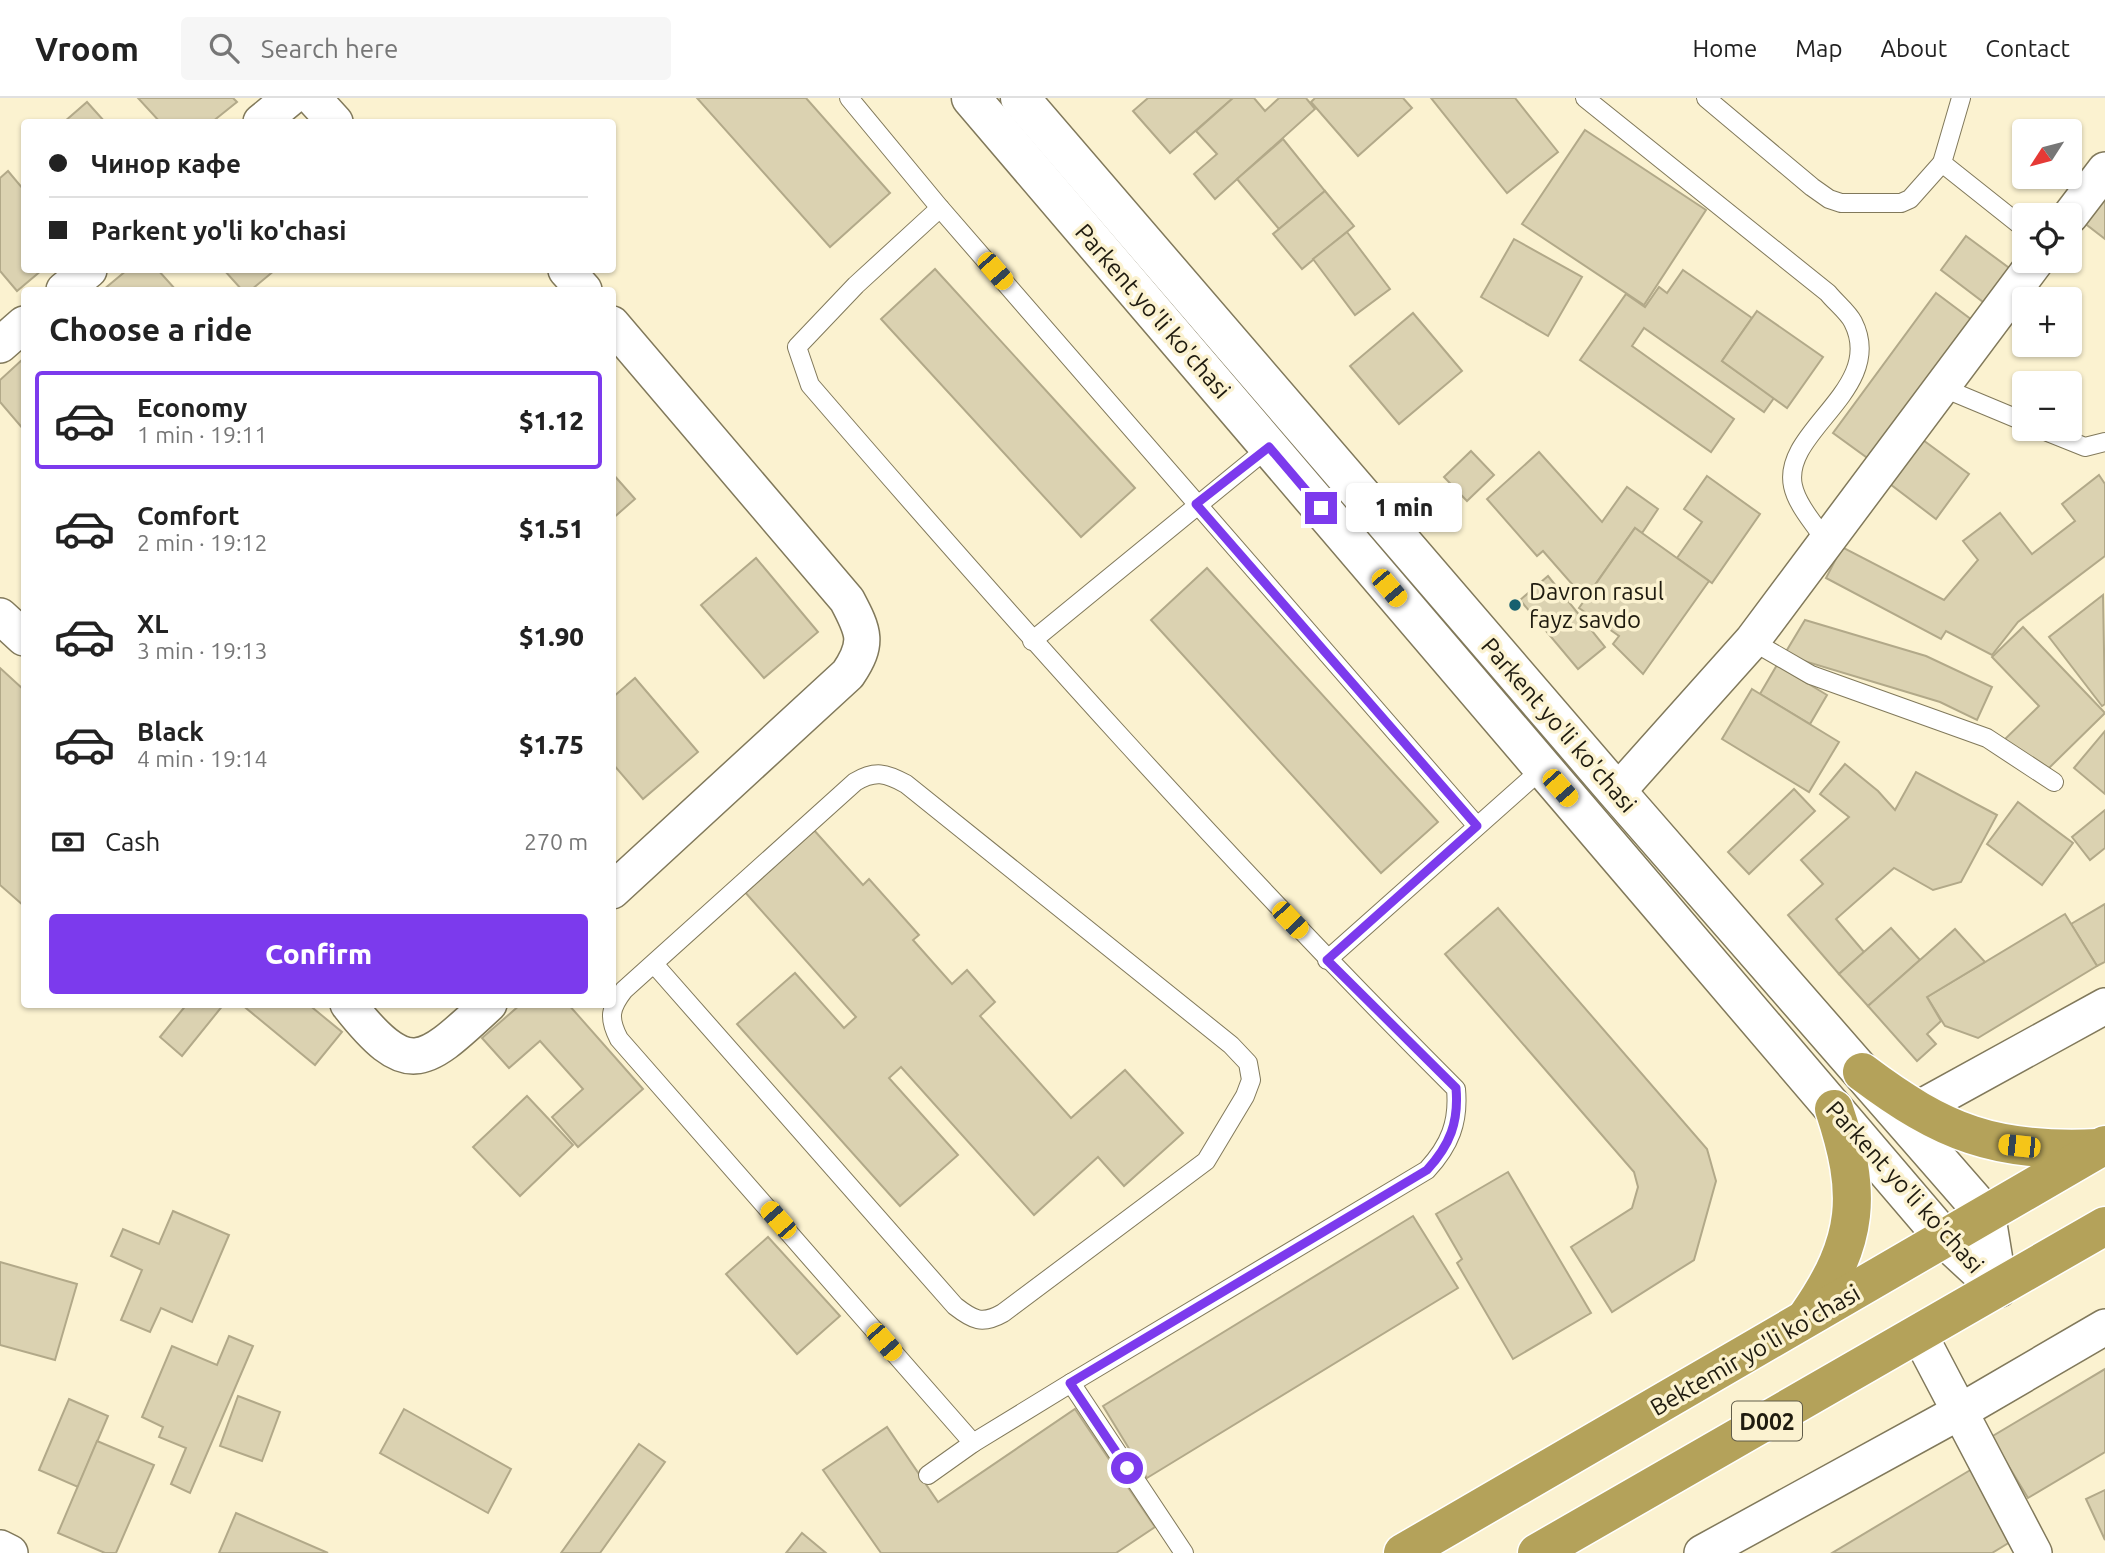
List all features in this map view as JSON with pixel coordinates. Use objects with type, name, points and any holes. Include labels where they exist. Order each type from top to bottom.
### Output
[{"type":"highway","points":[[1861,1072],[1916,1110],[1955,1130],[2004,1145],[2065,1149],[2102,1146]]},
{"type":"highway","points":[[1803,1322],[1833,1279],[1847,1236],[1854,1194],[1849,1153],[1834,1109]]},
{"type":"highway","name":"Bektemir yo'li ko'chasi","points":[[1403,1553],[2102,1146]]},
{"type":"highway","name":"D002","points":[[1537,1553],[2105,1226]]},
{"type":"street","points":[[265,119],[290,98]]},
{"type":"street","points":[[313,98],[332,119]]},
{"type":"street","name":"Parkent yo'li ko'chasi","points":[[971,98],[1945,1238],[1998,1288]]},
{"type":"street","name":"Parkent yo'li ko'chasi","points":[[1020,98],[1617,792],[1986,1215],[1998,1288]]},
{"type":"street","points":[[2080,203],[2105,170]]},
{"type":"street","points":[[68,287],[85,273]]},
{"type":"street","points":[[569,273],[581,287]]},
{"type":"street","points":[[1617,792],[1752,641],[2027,273]]},
{"type":"street","points":[[0,345],[21,327]]},
{"type":"street","points":[[616,887],[848,674],[861,655],[862,629],[847,600],[618,341]]},
{"type":"street","points":[[0,616],[21,635]]},
{"type":"street","points":[[1916,1110],[2105,1006]]},
{"type":"street","points":[[351,1008],[374,1038],[401,1057],[424,1057],[448,1042],[485,1008]]},
{"type":"street","points":[[1702,1553],[1961,1411],[2105,1327]]},
{"type":"street","points":[[1919,1334],[2034,1553]]},
{"type":"street","points":[[0,1548],[10,1553]]},
{"type":"lane","points":[[849,98],[940,208],[1477,826]]},
{"type":"lane","points":[[1585,98],[1828,293],[1853,322],[1860,353],[1854,377],[1792,467],[1793,486],[1826,541]]},
{"type":"lane","points":[[1706,98],[1829,199],[1841,203],[1901,204],[1910,199],[1942,163],[1961,98]]},
{"type":"lane","points":[[1942,163],[2012,219]]},
{"type":"lane","points":[[928,1475],[973,1443],[1070,1383],[1427,1170],[1442,1154],[1454,1132],[1458,1111],[1456,1088],[1327,960],[1032,641],[810,385],[797,347],[856,285],[940,208]]},
{"type":"lane","points":[[1941,387],[2012,417]]},
{"type":"lane","points":[[2070,441],[2085,447],[2105,442]]},
{"type":"lane","points":[[1032,641],[1196,504],[1269,447]]},
{"type":"lane","points":[[1752,641],[1811,675],[1987,738],[2054,782]]},
{"type":"lane","points":[[1327,960],[1543,768]]},
{"type":"lane","points":[[616,1002],[654,964],[855,782],[870,773],[888,774],[906,784],[1231,1045],[1248,1063],[1251,1080],[1245,1096],[1206,1161],[1003,1313],[989,1321],[974,1320],[955,1306],[654,964]]},
{"type":"lane","points":[[612,1008],[611,1024],[619,1038],[973,1443]]},
{"type":"lane","points":[[1070,1383],[1184,1553]]},
{"type":"building","points":[[138,98],[233,98],[237,102],[216,119],[157,119]]},
{"type":"building","points":[[697,98],[806,98],[890,193],[830,247]]},
{"type":"building","points":[[1148,98],[1233,98],[1170,153],[1133,111]]},
{"type":"building","points":[[1233,98],[1254,98],[1265,111],[1279,98],[1306,98],[1315,109],[1215,199],[1194,174],[1217,154],[1196,131]]},
{"type":"building","points":[[1315,98],[1403,98],[1412,108],[1358,156],[1311,102]]},
{"type":"building","points":[[1431,98],[1515,98],[1558,152],[1507,193]]},
{"type":"building","points":[[87,102],[102,119],[67,119]]},
{"type":"building","points":[[1585,130],[1706,210],[1644,305],[1522,224]]},
{"type":"building","points":[[1283,139],[1325,191],[1279,229],[1237,179]]},
{"type":"building","points":[[8,171],[21,186],[21,273],[38,273],[17,291],[0,271],[0,178]]},
{"type":"building","points":[[1325,191],[1354,226],[1302,269],[1273,234]]},
{"type":"building","points":[[2105,194],[2105,239],[2083,222]]},
{"type":"building","points":[[1347,232],[1390,289],[1355,315],[1313,259]]},
{"type":"building","points":[[1966,236],[2012,270],[2012,273],[2016,273],[1991,308],[1941,270]]},
{"type":"building","points":[[1514,239],[1582,277],[1548,336],[1481,297]]},
{"type":"building","points":[[935,269],[1135,488],[1081,537],[881,319]]},
{"type":"building","points":[[1683,270],[1752,318],[1722,361],[1774,398],[1764,412],[1644,328],[1632,346],[1734,419],[1711,452],[1580,360],[1626,294],[1645,307],[1659,287],[1667,293]]},
{"type":"building","points":[[123,273],[161,273],[173,287],[107,287]]},
{"type":"building","points":[[227,273],[271,273],[255,287],[239,287]]},
{"type":"building","points":[[1936,293],[1976,323],[1873,462],[1833,433]]},
{"type":"building","points":[[1757,311],[1823,357],[1787,408],[1722,361]]},
{"type":"building","points":[[1413,313],[1462,371],[1399,424],[1350,366]]},
{"type":"building","points":[[21,361],[21,426],[0,402],[0,380]]},
{"type":"building","points":[[1923,440],[1969,474],[1936,519],[1890,484]]},
{"type":"building","points":[[1471,451],[1494,475],[1467,501],[1444,477]]},
{"type":"building","points":[[1539,452],[1602,522],[1627,487],[1658,509],[1642,533],[1635,528],[1585,599],[1543,551],[1537,556],[1487,499]]},
{"type":"building","points":[[2099,475],[2105,484],[2105,556],[2018,622],[1992,655],[1946,631],[1941,639],[1826,578],[1842,547],[1944,600],[1978,560],[1963,541],[2000,513],[2032,554],[2075,521],[2062,504]]},
{"type":"building","points":[[1707,476],[1760,514],[1712,583],[1677,558],[1702,522],[1684,509]]},
{"type":"building","points":[[616,478],[635,499],[616,516]]},
{"type":"building","points":[[1635,528],[1709,581],[1643,674],[1613,644],[1619,636],[1579,608]]},
{"type":"building","points":[[756,558],[818,632],[764,678],[701,605]]},
{"type":"building","points":[[1207,568],[1438,822],[1381,873],[1151,620]]},
{"type":"building","points":[[1548,576],[1605,647],[1578,669],[1520,600]]},
{"type":"building","points":[[2103,595],[2105,704],[2102,706],[2049,637]]},
{"type":"building","points":[[1805,620],[1926,656],[1992,687],[1977,720],[1940,702],[1784,655]]},
{"type":"building","points":[[2023,627],[2105,713],[2049,768],[2003,741],[2039,706],[1992,657]]},
{"type":"building","points":[[1777,665],[1827,695],[1810,724],[1760,694]]},
{"type":"building","points":[[0,668],[21,687],[21,903],[0,885]]},
{"type":"building","points":[[635,678],[698,752],[643,799],[616,768],[616,695]]},
{"type":"building","points":[[1752,689],[1839,742],[1809,792],[1722,739]]},
{"type":"building","points":[[2105,731],[2105,794],[2074,768]]},
{"type":"building","points":[[1845,764],[1878,791],[1895,810],[1916,772],[1997,815],[1961,882],[1933,890],[1894,868],[1836,919],[1864,952],[1839,974],[1788,915],[1823,884],[1801,860],[1849,817],[1820,794]]},
{"type":"building","points":[[1794,789],[1815,811],[1749,874],[1728,852]]},
{"type":"building","points":[[2018,802],[2073,843],[2042,885],[1987,844]]},
{"type":"building","points":[[2105,810],[2105,848],[2090,860],[2072,837]]},
{"type":"building","points":[[813,829],[863,885],[869,879],[919,935],[913,940],[952,984],[967,970],[995,1002],[980,1016],[1071,1118],[1125,1070],[1183,1133],[1124,1186],[1098,1157],[1034,1215],[901,1067],[889,1078],[958,1155],[900,1206],[737,1024],[795,973],[844,1028],[856,1017],[744,891]]},
{"type":"building","points":[[2105,904],[2105,962],[2097,966],[2071,924]]},
{"type":"building","points":[[1498,908],[1707,1149],[1716,1181],[1694,1260],[1612,1312],[1571,1247],[1632,1208],[1638,1187],[1634,1172],[1445,954]]},
{"type":"building","points":[[2065,914],[2097,966],[1978,1038],[1945,1026],[1927,997]]},
{"type":"building","points":[[1891,928],[1920,960],[1868,1006],[1839,974]]},
{"type":"building","points":[[1955,929],[1985,962],[1927,997],[1941,1021],[1927,1034],[1936,1044],[1917,1061],[1868,1006]]},
{"type":"building","points":[[184,1008],[221,1008],[182,1056],[160,1037]]},
{"type":"building","points":[[246,1008],[313,1008],[342,1032],[315,1065]]},
{"type":"building","points":[[516,1008],[572,1008],[643,1089],[578,1147],[552,1117],[583,1089],[540,1041],[509,1068],[482,1038]]},
{"type":"building","points":[[527,1096],[573,1145],[520,1196],[473,1147]]},
{"type":"building","points":[[1508,1172],[1591,1313],[1513,1359],[1457,1263],[1462,1259],[1436,1214]]},
{"type":"building","points":[[173,1211],[229,1235],[192,1322],[161,1308],[150,1332],[121,1320],[142,1270],[111,1256],[123,1229],[159,1244]]},
{"type":"building","points":[[1413,1216],[1458,1288],[1147,1478],[1103,1406]]},
{"type":"building","points":[[768,1237],[840,1316],[797,1354],[726,1274]]},
{"type":"building","points":[[0,1262],[77,1284],[55,1360],[0,1345]]},
{"type":"building","points":[[229,1336],[253,1346],[190,1493],[171,1484],[186,1448],[159,1437],[163,1427],[142,1417],[172,1346],[217,1365]]},
{"type":"building","points":[[2105,1369],[2105,1452],[2028,1498],[1991,1437]]},
{"type":"building","points":[[238,1396],[280,1412],[262,1461],[220,1446]]},
{"type":"building","points":[[69,1399],[108,1416],[78,1487],[39,1470]]},
{"type":"building","points":[[404,1409],[511,1469],[488,1513],[380,1453]]},
{"type":"building","points":[[1075,1409],[1155,1527],[1116,1553],[881,1553],[823,1470],[887,1427],[938,1502]]},
{"type":"building","points":[[97,1441],[154,1465],[116,1553],[105,1553],[58,1533]]},
{"type":"building","points":[[639,1444],[665,1462],[600,1553],[561,1553]]},
{"type":"building","points":[[1977,1466],[2020,1536],[1992,1553],[1832,1553]]},
{"type":"building","points":[[2105,1490],[2105,1540],[2086,1499]]},
{"type":"building","points":[[236,1513],[328,1553],[219,1553]]},
{"type":"building","points":[[802,1533],[826,1553],[786,1553]]},
{"type":"place","name":"Davron rasul fayz savdo","points":[[1515,605]]},
{"type":"route","points":[[1127,1468],[1070,1383],[1427,1170],[1442,1154],[1454,1132],[1458,1111],[1456,1088],[1327,960],[1477,826],[1196,504],[1269,447],[1321,508]]}]
